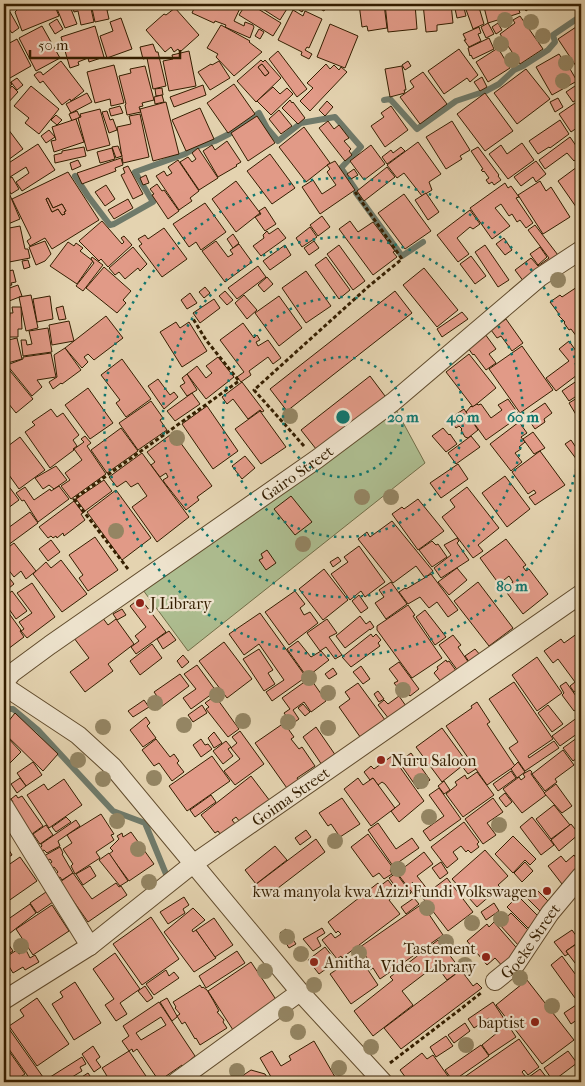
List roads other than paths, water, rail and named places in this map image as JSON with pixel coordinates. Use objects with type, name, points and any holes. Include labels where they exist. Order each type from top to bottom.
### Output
[{"type":"street","name":"Gairo Street","points":[[4,684],[12,673],[316,459],[392,402],[540,277],[581,250]]},
{"type":"street","name":"Goima Street","points":[[4,1000],[90,946],[194,864],[581,594]]},
{"type":"street","points":[[4,684],[78,735],[113,767],[300,992],[379,1077]]},
{"type":"street","points":[[4,806],[90,946]]},
{"type":"street","name":"Goeke Street","points":[[495,981],[516,964],[550,913],[581,876]]},
{"type":"street","points":[[176,1082],[300,992]]},
{"type":"waterway","points":[[384,100],[390,99],[417,129],[456,101],[486,91],[499,84],[514,70],[548,50],[555,42],[553,35],[581,16]]},
{"type":"waterway","points":[[75,176],[110,225],[153,202],[135,172],[215,141],[229,134],[259,113],[267,128],[278,141],[301,123],[335,117],[361,147],[341,168],[356,190],[356,193],[402,256],[423,242]]},
{"type":"waterway","points":[[4,709],[13,709],[38,730],[113,811],[145,823],[166,874]]},
{"type":"place","name":"J Library","points":[[140,603]]},
{"type":"place","name":"Nuru Saloon","points":[[381,760]]},
{"type":"place","name":"kwa manyola kwa Azizi Fundi Volkswagen","points":[[547,891]]},
{"type":"place","name":"Tastement Video Library","points":[[486,957]]},
{"type":"place","name":"Anitha","points":[[314,962]]},
{"type":"place","name":"baptist","points":[[535,1022]]}]
